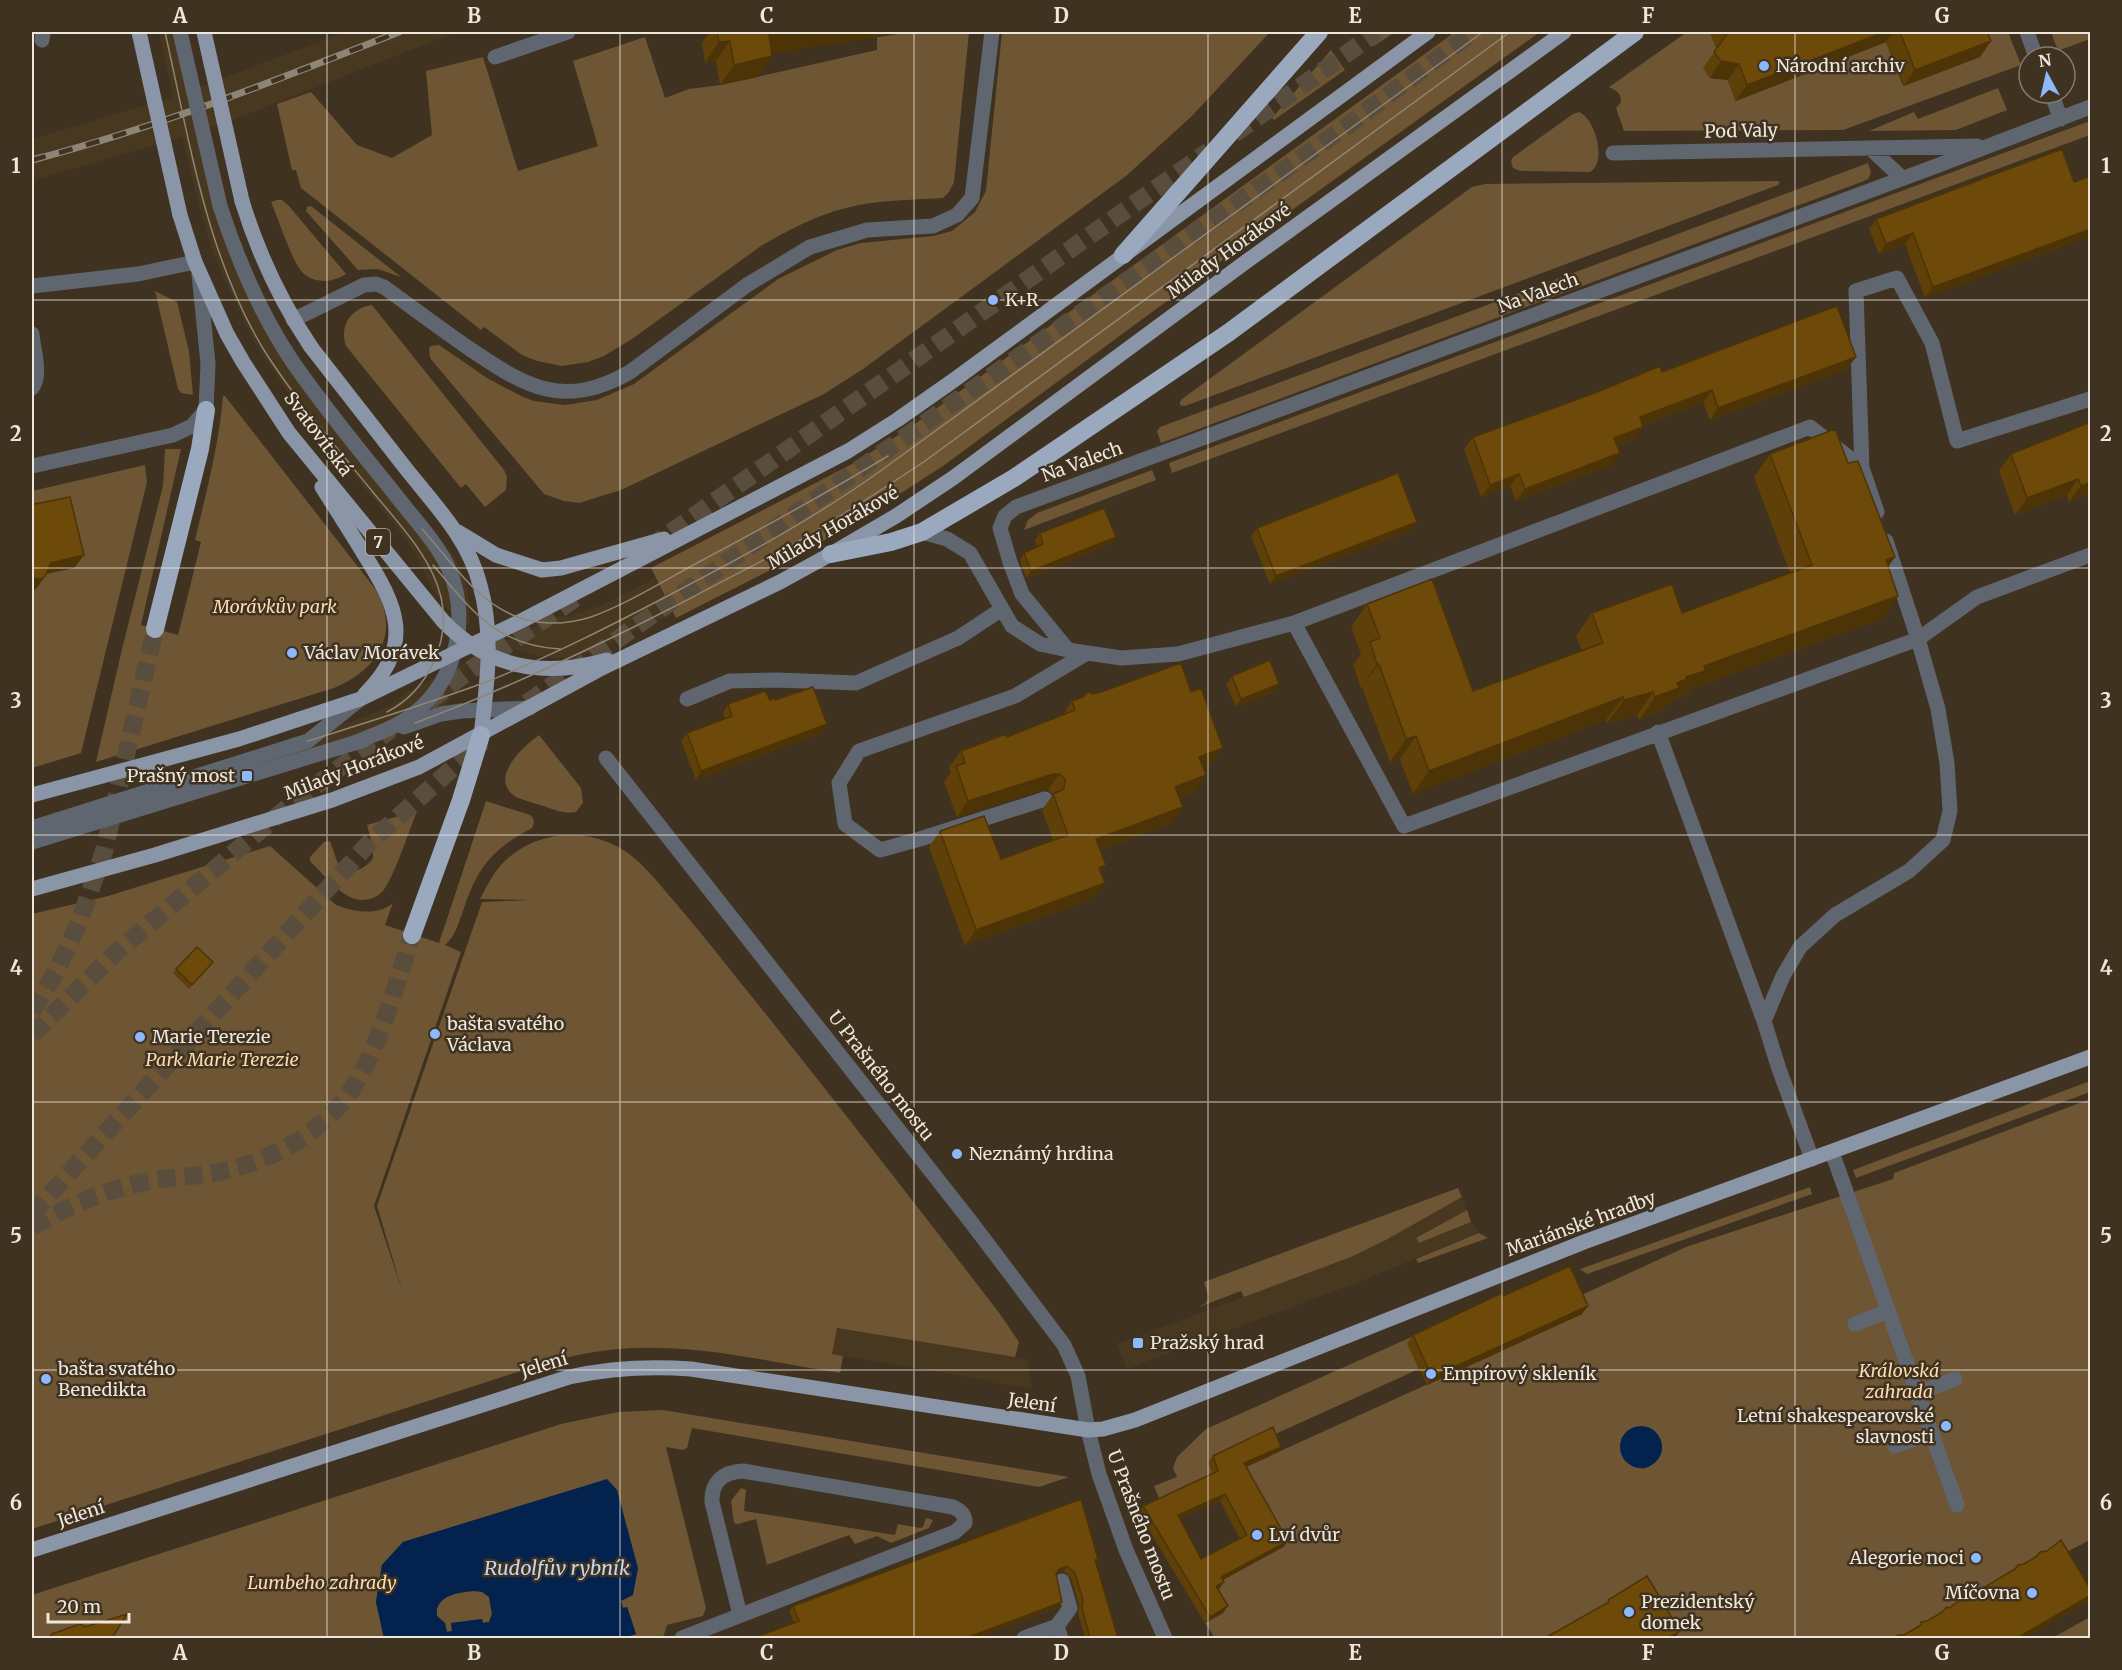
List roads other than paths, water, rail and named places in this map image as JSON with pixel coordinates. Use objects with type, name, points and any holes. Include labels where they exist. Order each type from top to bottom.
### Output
[{"type":"highway","points":[[1123,255],[1319,32]]},
{"type":"highway","points":[[831,554],[891,542],[922,532],[1014,478],[1193,357],[1635,32]]},
{"type":"highway","points":[[155,629],[200,449],[206,410]]},
{"type":"highway","points":[[412,935],[461,800],[481,735]]},
{"type":"main road","name":"Svatovítská","points":[[139,32],[180,215],[197,267],[243,363],[289,434],[428,604],[458,637],[471,646],[505,663],[552,668],[599,662],[636,651]]},
{"type":"main road","points":[[204,32],[242,201],[260,253],[293,320],[311,347],[453,529],[469,555],[480,584],[488,638],[489,655],[481,735]]},
{"type":"main road","points":[[32,795],[239,739],[360,699],[488,638],[848,451],[897,420],[1428,32]]},
{"type":"main road","name":"Milady Horákové","points":[[32,889],[154,855],[332,800],[419,767],[636,651],[780,582],[831,554],[896,516],[953,478],[1247,261],[1564,32]]},
{"type":"main road","points":[[289,434],[382,582],[393,606],[396,618],[394,647],[385,669],[360,699]]},
{"type":"main road","points":[[453,529],[496,555],[542,570],[561,568],[699,529]]},
{"type":"main road","name":"Mariánské hradby","points":[[1088,1430],[1103,1430],[1128,1423],[1503,1273],[2091,1056]]},
{"type":"main road","name":"Jelení","points":[[32,1551],[569,1377],[604,1370],[668,1367],[720,1372],[1088,1430]]},
{"type":"street","points":[[180,32],[220,206],[246,279],[281,344],[318,396],[422,529],[447,566],[454,582],[459,610],[458,637],[446,675],[416,712],[383,732],[356,742]]},
{"type":"street","points":[[495,57],[568,32]]},
{"type":"street","points":[[293,320],[364,285],[380,285],[437,327],[521,382],[557,391],[583,389],[610,382],[630,372],[747,285],[810,247],[867,230],[933,226],[957,214],[972,198],[992,32]]},
{"type":"street","points":[[2055,105],[2061,119]]},
{"type":"street","name":"Na Valech","points":[[1068,651],[1022,594],[1003,542],[1000,531],[1002,520],[1016,507],[2091,107]]},
{"type":"street","name":"Pod Valy","points":[[1613,153],[1989,146]]},
{"type":"street","points":[[1870,148],[1902,178]]},
{"type":"street","points":[[32,286],[197,267],[208,364],[206,410],[192,426],[173,435],[32,466]]},
{"type":"street","points":[[1764,1021],[1783,976],[1800,947],[1835,915],[1909,871],[1943,840],[1950,811],[1947,763],[1938,709],[1918,639],[1862,468],[1856,291],[1897,278],[1932,343],[1957,441],[2091,399]]},
{"type":"street","points":[[32,334],[36,375],[32,388]]},
{"type":"street","points":[[922,532],[947,539],[970,553],[1012,626],[1040,644],[1068,651],[1121,658],[1178,654],[1293,623],[1810,427],[1862,468]]},
{"type":"street","points":[[1293,623],[1404,826],[1918,639],[1977,597],[2091,555]]},
{"type":"street","points":[[687,699],[730,681],[856,683],[958,638],[1002,609]]},
{"type":"street","points":[[1045,799],[880,850],[845,824],[839,783],[859,751],[1016,696],[1088,653]]},
{"type":"street","points":[[32,828],[308,741],[360,699]]},
{"type":"street","points":[[32,842],[441,714],[484,709],[530,708]]},
{"type":"street","points":[[1658,732],[1812,1159]]},
{"type":"street","name":"U Prašného mostu","points":[[606,758],[971,1222],[1070,1354],[1078,1376],[1096,1466],[1126,1550],[1165,1638]]},
{"type":"street","points":[[1832,1152],[1957,1504]]},
{"type":"street","points":[[1855,1324],[1888,1311]]},
{"type":"street","points":[[1918,1393],[1955,1379]]},
{"type":"street","points":[[1895,1446],[1932,1432]]},
{"type":"street","points":[[682,1638],[955,1532],[964,1523],[964,1516],[960,1510],[953,1507],[743,1471],[727,1474],[718,1479],[714,1487],[712,1502],[740,1615]]},
{"type":"street","points":[[1024,1638],[1059,1632],[1070,1608],[1062,1581]]},
{"type":"water","points":[[1641,1426],[1649,1427],[1656,1432],[1661,1439],[1661,1455],[1656,1462],[1649,1467],[1641,1468],[1633,1467],[1626,1462],[1621,1455],[1620,1447],[1621,1439],[1626,1432],[1633,1427]]},
{"type":"water","name":"Rudolfův rybník","points":[[607,1479],[617,1490],[638,1568],[633,1595],[621,1601],[623,1608],[627,1607],[636,1634],[623,1638],[384,1638],[376,1602],[382,1565],[403,1542]],"holes":[[[482,1592],[489,1597],[492,1614],[489,1622],[483,1623],[482,1619],[451,1623],[452,1631],[447,1632],[445,1623],[437,1616],[439,1604],[454,1594]]]},
{"type":"tunnel","points":[[1234,134],[1377,32]]},
{"type":"tunnel","points":[[527,703],[1351,123],[1473,32]]},
{"type":"tunnel","points":[[649,548],[1209,151]]},
{"type":"tunnel","points":[[428,702],[473,668],[577,597]]},
{"type":"tunnel","points":[[32,1011],[56,972],[80,920],[104,851],[155,629]]},
{"type":"tunnel","points":[[32,1035],[113,955],[289,806],[391,729]]},
{"type":"tunnel","points":[[32,1214],[370,842],[483,741]]},
{"type":"tunnel","points":[[32,1227],[59,1212],[115,1189],[154,1180],[236,1168],[280,1151],[319,1126],[350,1092],[370,1056],[390,1005],[412,935]]},
{"type":"tram line","points":[[165,32],[193,158],[215,242],[248,321],[269,358],[319,426],[422,554],[441,597],[443,631],[433,663],[425,678],[414,691],[402,703],[387,712]]},
{"type":"tram line","points":[[308,741],[464,690],[535,661],[608,627],[806,520],[879,472],[1483,32]]},
{"type":"tram line","points":[[415,723],[522,680],[625,631],[806,537],[851,509],[925,461],[1510,32]]},
{"type":"tram line","points":[[422,529],[467,581],[492,604],[523,619],[557,623],[574,621],[618,606],[793,511],[888,456]]},
{"type":"tram line","points":[[433,565],[473,611],[502,633],[519,641],[560,649]]},
{"type":"railway","points":[[32,160],[172,118],[399,32]]},
{"type":"place","name":"Národní archiv","points":[[1764,66]]},
{"type":"place","name":"K+R","points":[[993,300]]},
{"type":"place","name":"Václav Morávek","points":[[292,653]]},
{"type":"place","name":"Prašný most","points":[[247,776]]},
{"type":"place","name":"bašta svatého Václava","points":[[435,1034]]},
{"type":"place","name":"Marie Terezie","points":[[140,1037]]},
{"type":"place","name":"Neznámý hrdina","points":[[957,1154]]},
{"type":"place","name":"Pražský hrad","points":[[1138,1343]]},
{"type":"place","name":"Empírový skleník","points":[[1431,1374]]},
{"type":"place","name":"bašta svatého Benedikta","points":[[46,1379]]},
{"type":"place","name":"Letní shakespearovské slavnosti","points":[[1946,1426]]},
{"type":"place","name":"Lví dvůr","points":[[1257,1535]]},
{"type":"place","name":"Alegorie noci","points":[[1976,1558]]},
{"type":"place","name":"Míčovna","points":[[2032,1593]]},
{"type":"place","name":"Prezidentský domek","points":[[1629,1612]]},
{"type":"park label","name":"Morávkův park","points":[[275,607]]},
{"type":"park label","name":"Park Marie Terezie","points":[[222,1060]]},
{"type":"park label","name":"Královská zahrada","points":[[1899,1381]]},
{"type":"park label","name":"Lumbeho zahrady","points":[[322,1583]]}]
